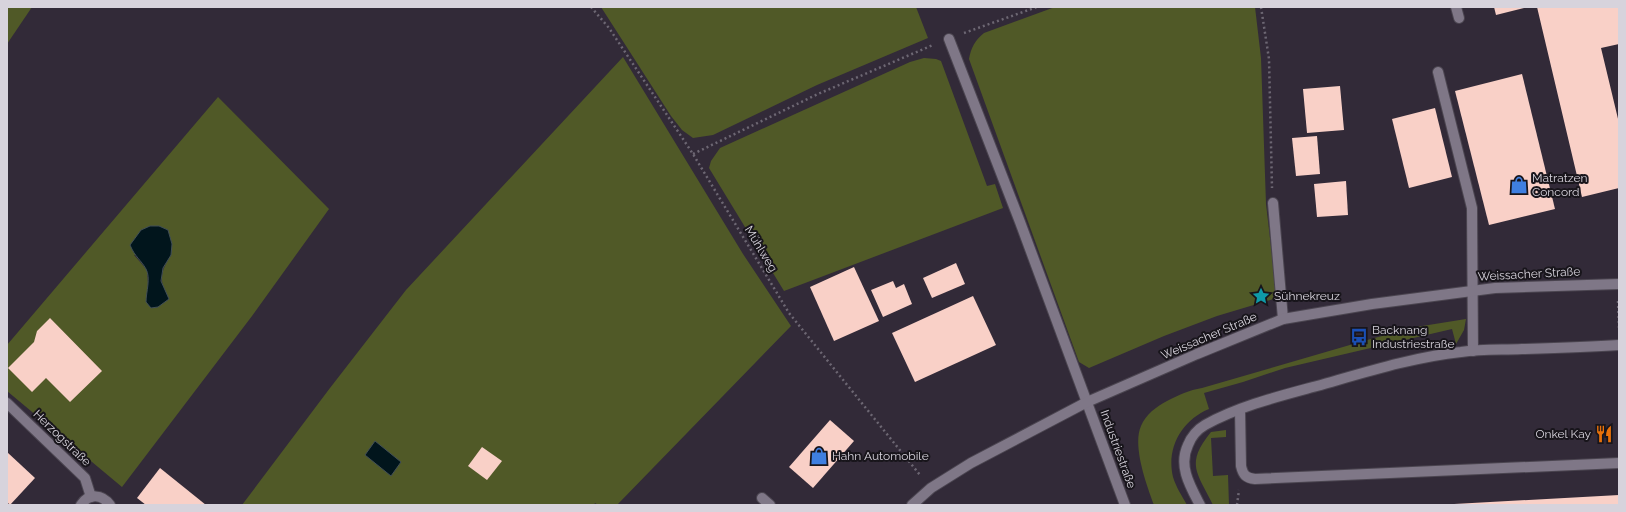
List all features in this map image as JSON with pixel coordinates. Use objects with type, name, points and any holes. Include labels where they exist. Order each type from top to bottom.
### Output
[{"type":"street","points":[[1456,7],[1459,18]]},
{"type":"street","name":"Industriestraße","points":[[949,39],[1125,505]]},
{"type":"street","points":[[1438,72],[1472,208],[1473,351]]},
{"type":"street","points":[[1273,203],[1283,319]]},
{"type":"street","name":"Weissacher Straße","points":[[912,505],[931,488],[970,463],[1087,402],[1197,354],[1283,319],[1372,304],[1472,291],[1511,287],[1618,284]]},
{"type":"street","points":[[1200,505],[1184,469],[1184,458],[1188,445],[1195,433],[1204,425],[1240,410],[1349,377],[1432,356],[1495,348],[1520,349],[1619,345]]},
{"type":"street","name":"Herzogstraße","points":[[7,403],[85,478],[91,497]]},
{"type":"street","points":[[1240,410],[1241,466],[1243,473],[1248,478],[1256,479],[1619,463]]},
{"type":"street","points":[[81,505],[86,499],[91,497],[102,498],[110,505]]},
{"type":"street","points":[[762,498],[770,505]]},
{"type":"path","name":"Mühlweg","points":[[591,7],[609,28],[693,154],[789,313],[931,488]]},
{"type":"path","points":[[693,154],[818,94],[949,39],[1037,7]]},
{"type":"path","points":[[1261,7],[1269,59],[1273,203]]},
{"type":"path","points":[[1618,284],[1619,329]]},
{"type":"green space","points":[[7,7],[32,7],[7,44]]},
{"type":"green space","points":[[601,7],[916,7],[928,38],[817,85],[713,135],[693,138],[682,130],[671,116]]},
{"type":"green space","points":[[1055,7],[1255,7],[1261,58],[1266,204],[1277,298],[1217,316],[1164,336],[1089,368],[1079,362],[969,59],[974,44],[984,33]]},
{"type":"green space","points":[[623,57],[743,254],[791,326],[617,505],[598,505],[595,503],[594,505],[242,505],[406,290]]},
{"type":"green space","points":[[924,58],[941,61],[987,186],[995,184],[1003,208],[784,291],[709,168],[711,161],[720,148],[910,62]]},
{"type":"green space","points":[[218,97],[329,209],[252,316],[122,487],[7,391],[7,345]],"holes":[[[134,255],[171,255],[166,263],[162,275],[164,289],[148,285],[147,270]]]},
{"type":"green space","points":[[1466,319],[1464,330],[1456,344],[1452,329],[1285,368],[1204,393],[1209,409],[1191,420],[1184,428],[1178,436],[1172,456],[1171,466],[1173,477],[1177,488],[1187,505],[1154,505],[1139,455],[1138,444],[1141,426],[1152,411],[1163,403],[1193,390],[1367,340],[1416,327]]},
{"type":"green space","points":[[1226,430],[1226,437],[1211,438],[1213,476],[1228,475],[1229,505],[1213,505],[1198,476],[1196,460],[1198,452],[1211,432]]},
{"type":"water","points":[[150,226],[159,226],[168,230],[172,244],[171,255],[163,268],[161,281],[169,299],[158,307],[151,308],[146,302],[148,277],[146,269],[130,245],[141,230]]},
{"type":"water","points":[[375,441],[401,462],[391,476],[365,455]]},
{"type":"building","points":[[1494,7],[1524,7],[1524,8],[1496,15]]},
{"type":"building","points":[[1537,7],[1619,7],[1619,44],[1601,48],[1619,123],[1619,188],[1582,197]]},
{"type":"building","points":[[1522,74],[1555,209],[1489,225],[1455,91]]},
{"type":"building","points":[[1340,86],[1344,130],[1307,133],[1303,89]]},
{"type":"building","points":[[1435,108],[1452,177],[1409,188],[1392,119]]},
{"type":"building","points":[[1317,136],[1320,174],[1296,176],[1292,138]]},
{"type":"building","points":[[1346,181],[1348,215],[1317,217],[1314,184]]},
{"type":"building","points":[[956,263],[965,284],[932,298],[923,278]]},
{"type":"building","points":[[854,267],[879,321],[834,341],[810,287]]},
{"type":"building","points":[[893,281],[896,288],[904,284],[912,304],[883,317],[871,290]]},
{"type":"building","points":[[973,296],[996,345],[915,382],[892,333]]},
{"type":"building","points":[[50,318],[102,371],[70,402],[46,378],[32,392],[8,368],[34,342],[37,331]]},
{"type":"building","points":[[830,420],[854,441],[813,488],[789,467]]},
{"type":"building","points":[[482,447],[502,461],[487,480],[468,466]]},
{"type":"building","points":[[7,452],[35,478],[10,505],[7,502]]},
{"type":"building","points":[[160,468],[206,505],[146,505],[137,498]]},
{"type":"building","points":[[1619,495],[1619,505],[1454,505],[1454,504]]},
{"type":"place","name":"Matratzen Concord","points":[[1519,185]]},
{"type":"place","name":"Sühnekreuz","points":[[1261,296]]},
{"type":"place","name":"Backnang Industriestraße","points":[[1359,337]]},
{"type":"place","name":"Onkel Kay","points":[[1604,434]]},
{"type":"place","name":"Hahn Automobile","points":[[819,456]]}]
